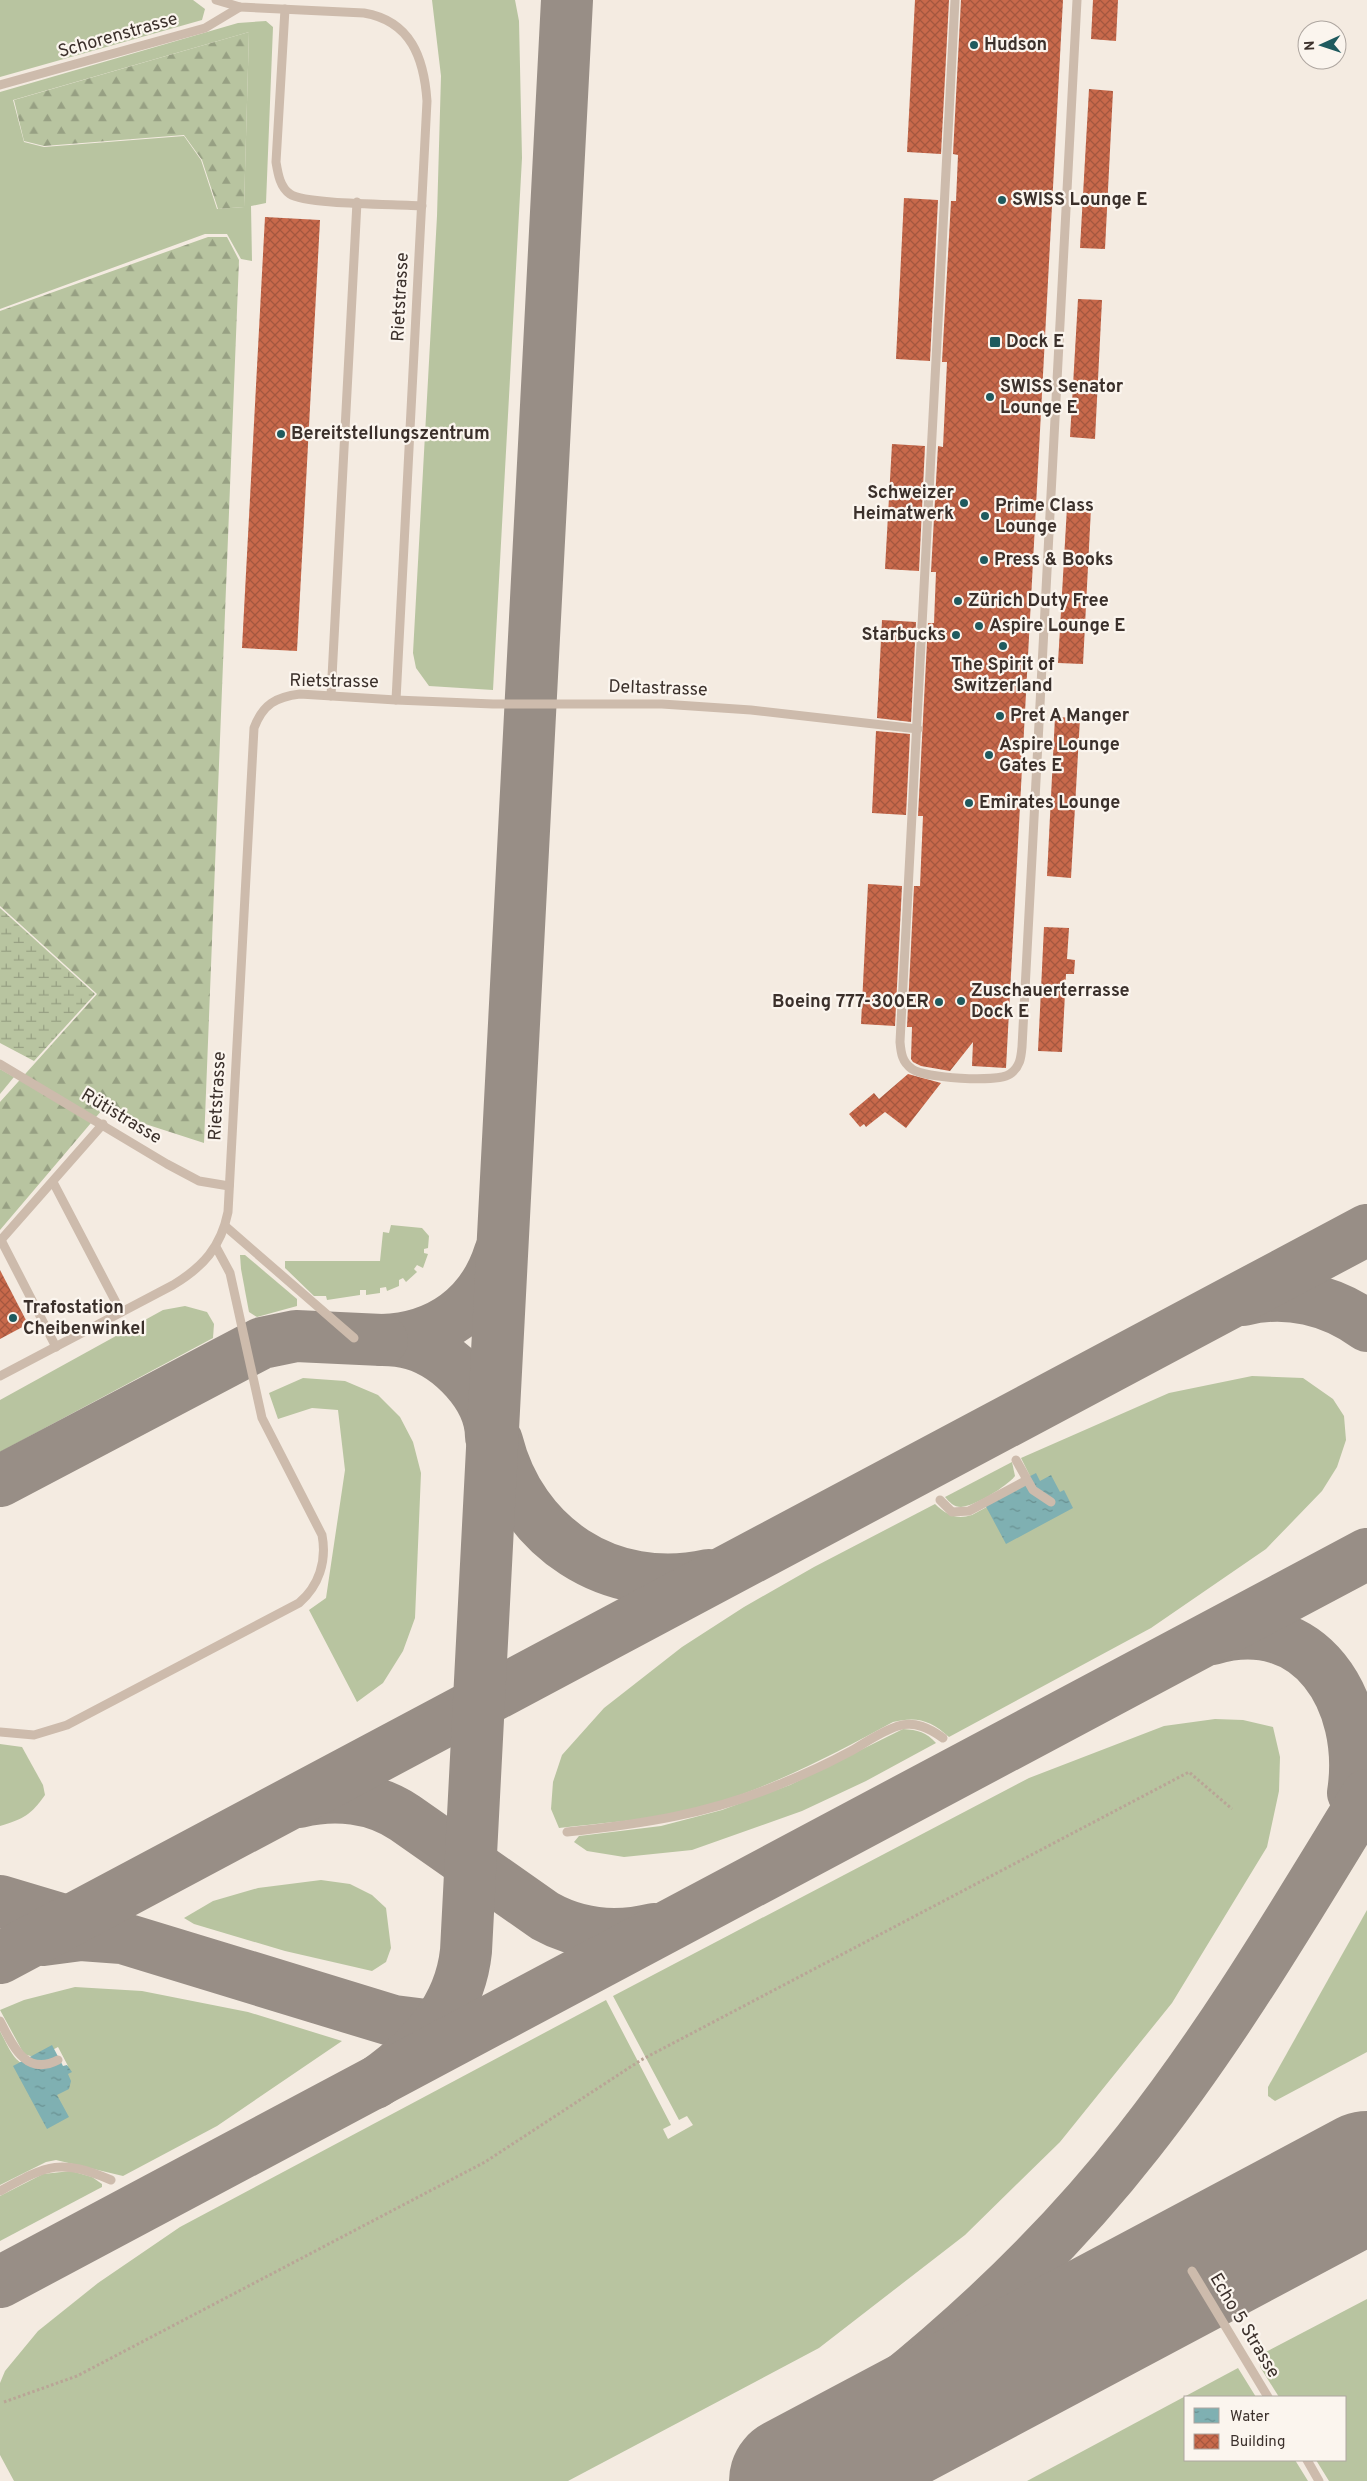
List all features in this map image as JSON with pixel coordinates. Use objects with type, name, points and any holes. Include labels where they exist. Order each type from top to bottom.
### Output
[{"type":"lane","name":"Rietstrasse","points":[[0,1376],[186,1277],[204,1262],[216,1247],[225,1226],[230,1186],[254,728],[259,715],[274,700],[300,694],[396,700],[428,101],[423,68],[411,42],[394,23],[384,17],[364,13],[240,7],[216,0]]},
{"type":"lane","points":[[955,0],[918,729],[900,1033],[902,1059],[912,1070],[928,1075],[1001,1078],[1009,1075],[1020,1063],[1022,1047],[1077,0]]},
{"type":"lane","name":"Schorenstrasse","points":[[0,86],[206,28],[240,7]]},
{"type":"lane","points":[[285,9],[276,162],[281,182],[288,193],[307,200],[422,206]]},
{"type":"lane","points":[[331,696],[358,202]]},
{"type":"lane","name":"Deltastrasse","points":[[396,700],[493,704],[662,704],[751,710],[918,729]]},
{"type":"lane","name":"Rütistrasse","points":[[0,1064],[103,1124],[166,1164],[199,1181],[230,1186]]},
{"type":"lane","points":[[56,1347],[1,1240],[103,1124]]},
{"type":"lane","points":[[53,1182],[121,1312]]},
{"type":"lane","points":[[225,1226],[354,1338]]},
{"type":"lane","points":[[0,1732],[34,1735],[67,1725],[299,1603],[308,1596],[318,1580],[323,1554],[322,1535],[262,1418],[230,1273],[216,1247]]},
{"type":"lane","points":[[1016,1460],[1033,1490],[1052,1502]]},
{"type":"lane","points":[[940,1500],[952,1512],[969,1511],[1027,1480]]},
{"type":"lane","points":[[567,1832],[631,1825],[679,1817],[725,1805],[778,1785],[843,1755],[896,1726],[920,1725],[943,1738]]},
{"type":"lane","points":[[0,2021],[17,2054],[35,2065],[51,2064],[58,2060]]},
{"type":"lane","points":[[0,2191],[38,2170],[53,2166],[72,2168],[111,2180]]},
{"type":"lane","name":"Echo 5 Strasse","points":[[1192,2272],[1267,2396]]},
{"type":"lane","points":[[1307,2461],[1320,2481]]},
{"type":"path","points":[[4,2402],[78,2376],[485,2162],[641,2060],[1189,1772],[1232,1809]]},
{"type":"green space","points":[[0,0],[193,0],[205,9],[202,20],[0,77]]},
{"type":"green space","points":[[432,0],[515,0],[519,21],[522,158],[493,690],[429,686],[416,668],[413,653],[437,216],[441,76]]},
{"type":"green space","points":[[266,21],[273,27],[266,203],[251,206],[252,261],[241,259],[227,234],[205,234],[0,309],[0,92],[238,23]],"holes":[[[249,32],[244,207],[217,209],[201,160],[184,136],[44,147],[24,142],[13,100]]]},
{"type":"green space","points":[[249,32],[244,207],[218,209],[202,160],[184,135],[44,146],[24,141],[14,100]]},
{"type":"green space","points":[[208,237],[227,237],[239,260],[204,1143],[102,1110],[0,1230],[0,1102],[97,994],[0,906],[0,311]]},
{"type":"green space","points":[[0,908],[95,994],[34,1061],[0,1043]]},
{"type":"green space","points":[[0,1069],[14,1077],[0,1094]]},
{"type":"green space","points":[[391,1225],[422,1228],[429,1236],[428,1248],[424,1249],[424,1253],[428,1254],[423,1268],[417,1265],[414,1269],[417,1272],[406,1282],[403,1278],[399,1280],[399,1286],[387,1291],[386,1287],[380,1288],[380,1293],[366,1295],[366,1290],[360,1290],[360,1295],[327,1300],[326,1296],[314,1296],[285,1268],[285,1261],[380,1261],[383,1232],[389,1233]]},
{"type":"green space","points":[[240,1255],[245,1255],[297,1299],[297,1306],[257,1317],[249,1312]]},
{"type":"green space","points":[[185,1306],[207,1312],[214,1324],[213,1338],[0,1452],[0,1400],[163,1310]]},
{"type":"green space","points":[[1252,1376],[1303,1378],[1333,1399],[1344,1416],[1346,1440],[1337,1467],[1322,1491],[1266,1549],[1151,1628],[949,1737],[929,1723],[909,1719],[901,1720],[893,1722],[843,1749],[762,1787],[707,1806],[635,1820],[559,1828],[551,1809],[553,1782],[562,1755],[604,1708],[682,1647],[744,1607],[814,1567],[935,1504],[952,1516],[972,1515],[1033,1482],[1021,1458],[1169,1393]]},
{"type":"green space","points":[[303,1378],[345,1381],[378,1395],[400,1417],[413,1442],[421,1473],[415,1618],[403,1651],[383,1683],[357,1702],[309,1610],[326,1598],[345,1470],[338,1410],[312,1408],[278,1419],[269,1393]]},
{"type":"green space","points":[[1012,1462],[1015,1476],[982,1500],[967,1506],[958,1507],[945,1497]]},
{"type":"green space","points":[[1215,1719],[1243,1720],[1273,1727],[1280,1757],[1279,1791],[1267,1847],[1172,2003],[1060,2142],[965,2235],[819,2348],[568,2481],[14,2481],[0,2455],[0,2383],[5,2371],[38,2331],[98,2283],[180,2227],[606,2000],[671,2125],[663,2129],[668,2139],[693,2125],[687,2116],[679,2120],[613,1996],[1029,1778],[1164,1726]]},
{"type":"green space","points":[[903,1729],[921,1732],[929,1736],[936,1743],[866,1781],[802,1811],[692,1850],[624,1857],[587,1851],[574,1842],[579,1836],[661,1826],[722,1810],[790,1785]]},
{"type":"green space","points":[[0,1744],[22,1747],[43,1785],[45,1795],[26,1815],[0,1826]]},
{"type":"green space","points":[[321,1880],[350,1884],[372,1895],[386,1908],[391,1948],[386,1962],[372,1971],[285,1951],[194,1924],[184,1918],[213,1901],[258,1888]]},
{"type":"green space","points":[[1367,1910],[1367,2052],[1275,2101],[1268,2096],[1268,2087]]},
{"type":"green space","points":[[75,1987],[142,1991],[248,2012],[342,2041],[217,2126],[123,2176],[56,2160],[46,2162],[0,2185],[0,2031],[15,2057],[25,2065],[55,2073],[68,2066],[58,2047],[38,2056],[24,2054],[0,2010],[24,2000]]},
{"type":"green space","points":[[71,2171],[92,2177],[102,2184],[102,2187],[0,2241],[0,2196],[43,2174]]},
{"type":"green space","points":[[1367,2299],[1367,2481],[1329,2481],[1317,2461],[1347,2461],[1347,2396],[1278,2396],[1260,2367],[1264,2353]]},
{"type":"green space","points":[[1238,2368],[1255,2396],[1186,2396]]},
{"type":"green space","points":[[1184,2397],[1184,2461],[1296,2461],[1308,2481],[1027,2481]]},
{"type":"water","points":[[1036,1473],[1040,1481],[1051,1475],[1060,1492],[1064,1490],[1073,1508],[1006,1544],[983,1501]]},
{"type":"water","points":[[52,2045],[63,2066],[67,2065],[72,2072],[68,2074],[71,2081],[69,2089],[57,2095],[69,2117],[47,2129],[13,2066]]},
{"type":"building","points":[[915,0],[949,0],[941,154],[907,152]]},
{"type":"building","name":"Dock E","points":[[961,0],[1063,0],[1006,1068],[972,1066],[973,1042],[950,1071],[921,1066],[913,1062],[911,1059],[912,1027],[907,1027],[914,886],[920,886],[923,816],[918,816],[928,623],[934,623],[936,572],[931,572],[938,446],[943,447],[947,362],[942,362],[951,201],[956,201],[958,155],[953,154]]},
{"type":"building","points":[[1093,0],[1118,0],[1116,41],[1091,39]]},
{"type":"building","points":[[1089,89],[1113,91],[1105,249],[1080,248]]},
{"type":"building","points":[[904,198],[938,200],[930,361],[896,359]]},
{"type":"building","name":"Bereitstellungszentrum","points":[[265,217],[320,220],[297,651],[242,648]]},
{"type":"building","points":[[1078,299],[1102,300],[1095,439],[1070,437]]},
{"type":"building","points":[[892,444],[925,446],[919,571],[885,569]]},
{"type":"building","points":[[1067,507],[1091,508],[1083,664],[1058,663]]},
{"type":"building","points":[[882,620],[916,622],[911,722],[877,718]]},
{"type":"building","points":[[1055,717],[1080,718],[1071,878],[1047,876]]},
{"type":"building","points":[[876,731],[910,734],[906,815],[872,813]]},
{"type":"building","points":[[868,884],[902,886],[895,1026],[861,1024]]},
{"type":"building","points":[[1044,927],[1069,928],[1067,959],[1075,960],[1074,974],[1066,974],[1062,1052],[1038,1051]]},
{"type":"building","points":[[908,1074],[941,1083],[906,1128],[885,1112],[866,1127],[864,1124],[860,1127],[849,1114],[874,1093],[879,1099]]},
{"type":"building","name":"Trafostation Cheibenwinkel","points":[[0,1270],[28,1324],[0,1339]]},
{"type":"taxiway","points":[[375,2083],[408,2057],[436,2026],[447,2010],[456,1991],[466,1951],[567,0]]},
{"type":"taxiway","points":[[0,1958],[1367,1230]]},
{"type":"taxiway","points":[[491,1437],[484,1407],[476,1392],[454,1367],[427,1349],[413,1344],[382,1340],[403,1338],[422,1333],[440,1326],[456,1316],[482,1289],[500,1252]]},
{"type":"taxiway","points":[[1243,1300],[1276,1296],[1308,1299],[1339,1309],[1367,1326]]},
{"type":"taxiway","points":[[0,1481],[262,1343],[296,1336],[382,1340]]},
{"type":"taxiway","points":[[497,1441],[509,1475],[526,1506],[548,1531],[574,1552],[604,1568],[637,1577],[672,1579],[709,1575]]},
{"type":"taxiway","points":[[0,2282],[1367,1554]]},
{"type":"taxiway","points":[[1212,1639],[1247,1634],[1277,1638],[1303,1651],[1324,1671],[1340,1696],[1351,1726],[1355,1759],[1353,1793]]},
{"type":"taxiway","points":[[768,2481],[869,2407],[966,2325],[1012,2282],[1098,2191],[1170,2101],[1200,2058],[1258,1972],[1367,1795]]},
{"type":"taxiway","points":[[299,1802],[313,1799],[340,1798],[367,1801],[380,1805],[405,1818],[545,1916],[571,1927],[585,1931],[612,1934],[654,1929]]},
{"type":"taxiway","points":[[0,1901],[87,1927]]},
{"type":"taxiway","points":[[43,1940],[81,1935],[122,1938],[394,2021],[434,2026],[464,2024]]},
{"type":"runway","points":[[794,2481],[1367,2176]]},
{"type":"place","name":"Hudson","points":[[974,45]]},
{"type":"place","name":"SWISS Lounge E","points":[[1002,200]]},
{"type":"place","name":"Dock E","points":[[995,342]]},
{"type":"place","name":"SWISS Senator Lounge E","points":[[990,397]]},
{"type":"place","name":"Bereitstellungszentrum","points":[[281,434]]},
{"type":"place","name":"Schweizer Heimatwerk","points":[[964,503]]},
{"type":"place","name":"Prime Class Lounge","points":[[985,516]]},
{"type":"place","name":"Press & Books","points":[[984,560]]},
{"type":"place","name":"Zürich Duty Free","points":[[958,601]]},
{"type":"place","name":"Aspire Lounge E","points":[[979,626]]},
{"type":"place","name":"Starbucks","points":[[956,635]]},
{"type":"place","name":"The Spirit of Switzerland","points":[[1003,646]]},
{"type":"place","name":"Pret A Manger","points":[[1000,716]]},
{"type":"place","name":"Aspire Lounge Gates E","points":[[989,755]]},
{"type":"place","name":"Emirates Lounge","points":[[969,803]]},
{"type":"place","name":"Zuschauerterrasse Dock E","points":[[961,1001]]},
{"type":"place","name":"Boeing 777-300ER","points":[[939,1002]]},
{"type":"place","name":"Trafostation Cheibenwinkel","points":[[13,1318]]}]
